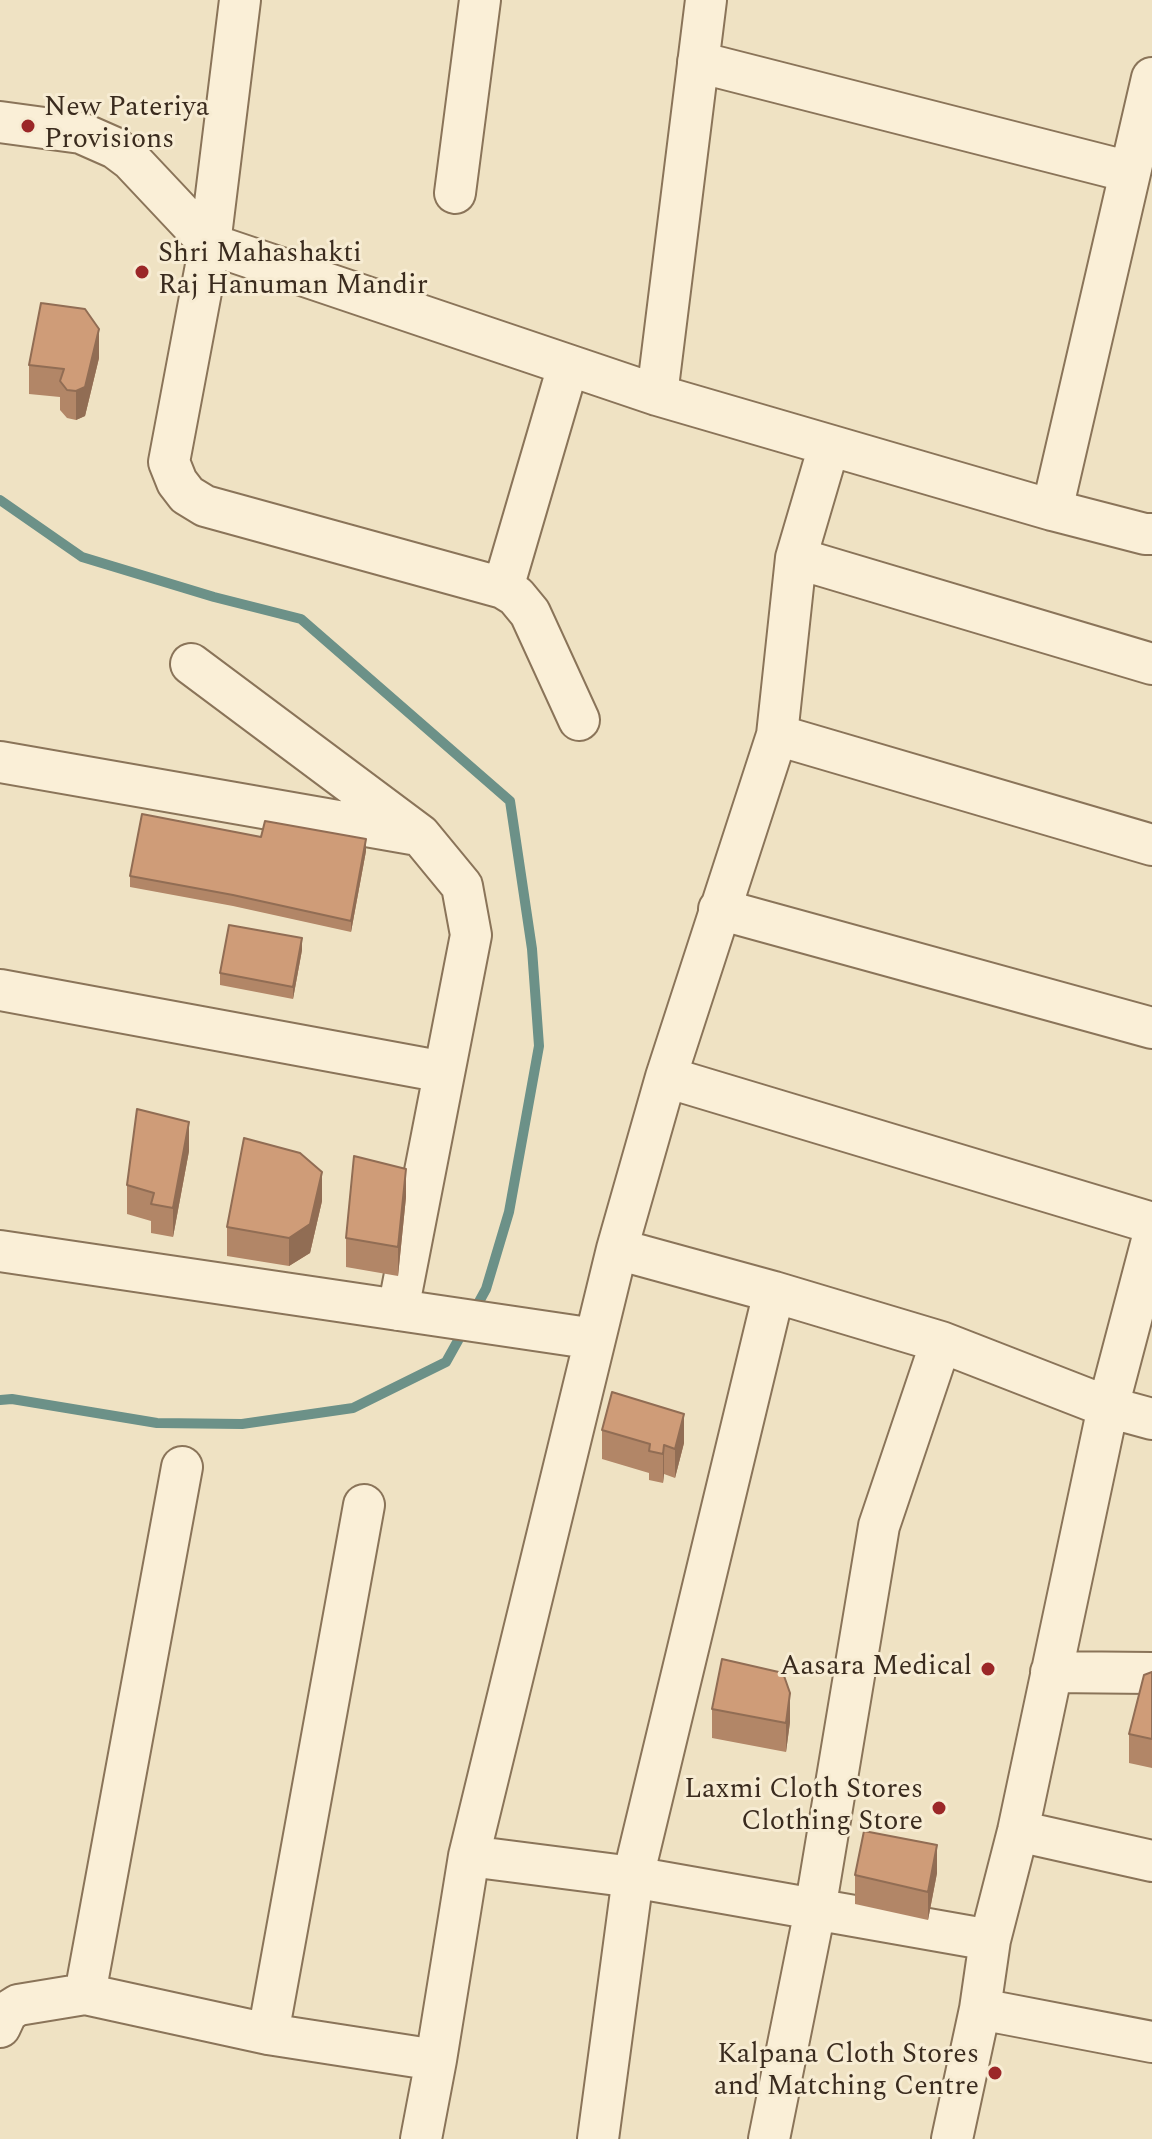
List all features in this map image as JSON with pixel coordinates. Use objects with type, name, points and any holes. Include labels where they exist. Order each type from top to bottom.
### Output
[{"type":"street","points":[[240,0],[210,244],[169,462],[177,482],[187,495],[205,506],[503,588],[516,596],[530,613],[579,720]]},
{"type":"street","points":[[455,193],[480,0]]},
{"type":"street","points":[[657,395],[706,0]]},
{"type":"street","points":[[698,62],[1130,172]]},
{"type":"street","points":[[1052,510],[1152,78]]},
{"type":"street","points":[[0,122],[81,133],[115,148],[131,160],[210,244],[657,395],[1052,510],[1152,534]]},
{"type":"street","points":[[503,588],[568,366]]},
{"type":"street","points":[[421,2139],[469,1856],[617,1249],[666,1077],[777,735],[796,558],[829,446]]},
{"type":"street","points":[[796,558],[1152,664]]},
{"type":"street","points":[[191,664],[420,835],[462,886],[471,935],[398,1310]]},
{"type":"street","points":[[777,735],[1152,845]]},
{"type":"street","points":[[0,762],[420,835]]},
{"type":"street","points":[[719,909],[1152,1028]]},
{"type":"street","points":[[0,990],[444,1072]]},
{"type":"street","points":[[666,1077],[1152,1223]]},
{"type":"street","points":[[952,2139],[980,2009],[990,1940],[1018,1831],[1108,1407],[1152,1240]]},
{"type":"street","points":[[617,1249],[941,1342],[1108,1407],[1152,1419]]},
{"type":"street","points":[[0,1251],[595,1339]]},
{"type":"street","points":[[598,2139],[633,1877],[774,1292]]},
{"type":"street","points":[[769,2139],[815,1910],[879,1526],[941,1342]]},
{"type":"street","points":[[85,1994],[182,1467]]},
{"type":"street","points":[[268,2034],[364,1505]]},
{"type":"street","points":[[1051,1672],[1152,1673]]},
{"type":"street","points":[[1018,1831],[1152,1861]]},
{"type":"street","points":[[469,1856],[633,1877],[990,1940]]},
{"type":"street","points":[[0,2027],[7,2012],[18,2005],[85,1994],[268,2034],[436,2060]]},
{"type":"street","points":[[980,2009],[1152,2042]]},
{"type":"building","points":[[41,303],[85,309],[99,329],[85,387],[76,391],[67,390],[60,381],[64,369],[29,365]]},
{"type":"building","points":[[142,814],[261,837],[265,821],[366,839],[351,921],[130,876]]},
{"type":"building","points":[[229,925],[302,938],[293,987],[220,973]]},
{"type":"building","points":[[137,1109],[189,1122],[173,1208],[151,1204],[154,1193],[127,1185]]},
{"type":"building","points":[[244,1138],[300,1153],[322,1172],[310,1224],[289,1238],[227,1227]]},
{"type":"building","points":[[354,1156],[406,1169],[398,1247],[346,1238]]},
{"type":"building","points":[[612,1392],[684,1414],[675,1449],[664,1445],[663,1454],[649,1451],[650,1444],[602,1430]]},
{"type":"building","points":[[722,1659],[783,1673],[790,1693],[786,1723],[712,1709]]},
{"type":"building","points":[[1152,1672],[1152,1739],[1129,1734],[1144,1675]]},
{"type":"building","points":[[864,1831],[937,1845],[928,1892],[855,1875]]},
{"type":"waterway","points":[[0,500],[82,557],[214,597],[301,619],[510,801],[532,949],[539,1046],[509,1212],[486,1289],[474,1311]]},
{"type":"waterway","points":[[0,1400],[12,1399],[157,1423],[242,1424],[353,1408],[446,1362],[465,1328]]},
{"type":"place","name":"New Pateriya Provisions","points":[[28,126]]},
{"type":"place","name":"Shri Mahashakti Raj Hanuman Mandir","points":[[142,272]]},
{"type":"place","name":"Aasara Medical","points":[[988,1669]]},
{"type":"place","name":"Laxmi Cloth Stores Clothing Store","points":[[939,1808]]},
{"type":"place","name":"Kalpana Cloth Stores and Matching Centre","points":[[995,2073]]}]
